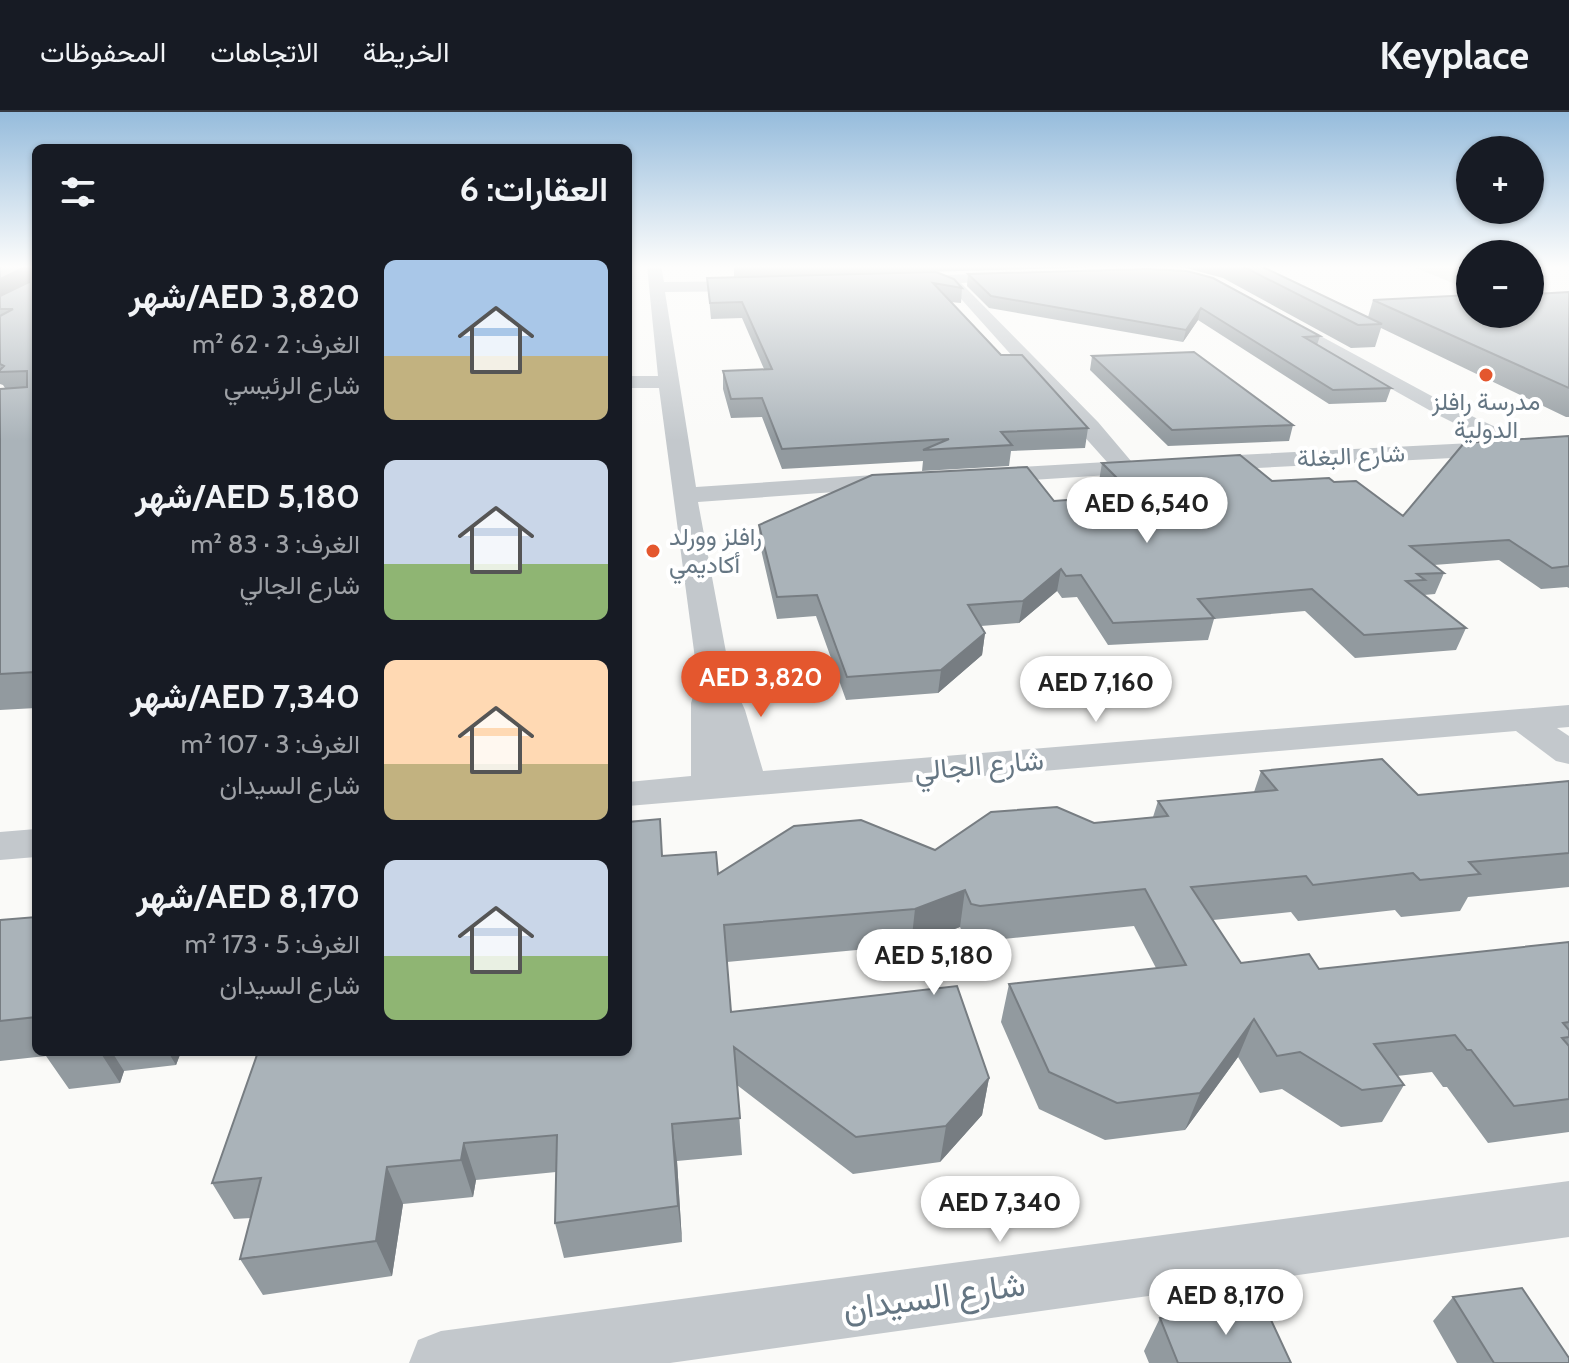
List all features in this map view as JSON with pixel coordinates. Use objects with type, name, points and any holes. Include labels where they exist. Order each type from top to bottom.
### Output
[{"type":"street","points":[[661,324],[714,679],[728,710],[748,784]]},
{"type":"street","points":[[993,324],[1090,427],[1134,468]]},
{"type":"street","points":[[1288,324],[1510,448]]},
{"type":"street","points":[[632,380],[668,379]]},
{"type":"street","name":"شارع البغلة","points":[[955,477],[1569,445]]},
{"type":"street","points":[[685,491],[925,479]]},
{"type":"street","points":[[710,787],[708,703],[714,679]]},
{"type":"street","points":[[1553,721],[1569,753]]},
{"type":"street","name":"شارع الجالي","points":[[632,794],[1553,721]]},
{"type":"street","points":[[0,846],[32,843]]},
{"type":"street","name":"شارع السيدان","points":[[441,1363],[1569,1209]]},
{"type":"building","points":[[0,324],[32,324],[32,672],[0,674],[0,389],[27,387],[27,371],[0,372],[4,366],[0,364]]},
{"type":"building","points":[[752,324],[972,324],[1001,355],[1022,355],[1088,428],[1001,432],[1012,445],[923,450],[949,439],[782,449],[762,398],[731,399],[723,371],[772,369]]},
{"type":"building","points":[[1154,324],[1190,324],[1186,330]]},
{"type":"building","points":[[1227,324],[1299,324],[1320,336],[1304,337],[1391,388],[1333,390]]},
{"type":"building","points":[[1427,324],[1456,324],[1456,328],[1544,328],[1544,324],[1569,324],[1569,388]]},
{"type":"building","points":[[1194,352],[1293,425],[1172,430],[1092,356]]},
{"type":"building","points":[[1569,436],[1569,566],[1552,568],[1509,540],[1410,546],[1444,573],[1417,574],[1425,580],[1406,581],[1466,628],[1364,635],[1312,589],[1198,599],[1214,618],[1113,623],[1081,575],[1066,576],[1061,569],[1023,601],[968,605],[985,633],[941,670],[847,677],[817,595],[777,597],[759,525],[872,475],[1027,467],[1054,501],[1134,495],[1102,463],[1240,455],[1272,481],[1329,478],[1334,482],[1356,481],[1403,516],[1464,443]]},
{"type":"building","points":[[1382,759],[1418,795],[1569,781],[1569,853],[1469,862],[1480,874],[1420,880],[1413,873],[1313,885],[1306,876],[1191,887],[1241,963],[1309,954],[1319,969],[1569,942],[1569,1022],[1563,1023],[1569,1030],[1569,1037],[1562,1038],[1569,1046],[1569,1099],[1514,1106],[1471,1050],[1467,1050],[1455,1035],[1374,1044],[1404,1085],[1362,1090],[1300,1052],[1277,1056],[1254,1019],[1200,1093],[1117,1103],[1049,1072],[1009,984],[1186,965],[1145,889],[980,906],[971,904],[965,890],[915,909],[724,925],[731,1012],[957,986],[989,1078],[946,1126],[856,1137],[734,1047],[740,1118],[672,1124],[678,1206],[555,1223],[557,1135],[464,1143],[461,1160],[387,1167],[376,1241],[240,1259],[261,1178],[212,1183],[257,1056],[632,1056],[632,822],[660,819],[662,856],[716,852],[718,874],[794,826],[861,820],[935,850],[991,812],[1057,807],[1094,823],[1168,816],[1158,801],[1277,790],[1261,771]]},
{"type":"building","points":[[32,917],[32,1017],[0,1021],[0,920]]},
{"type":"building","points":[[1522,1288],[1569,1358],[1569,1363],[1494,1363],[1453,1297]]},
{"type":"building","points":[[1264,1305],[1291,1363],[1178,1363],[1160,1318]]},
{"type":"place","name":"مدرسة رافلز الدولية","points":[[1486,375]]},
{"type":"place","name":"رافلز وورلد أكاديمي","points":[[653,551]]}]
